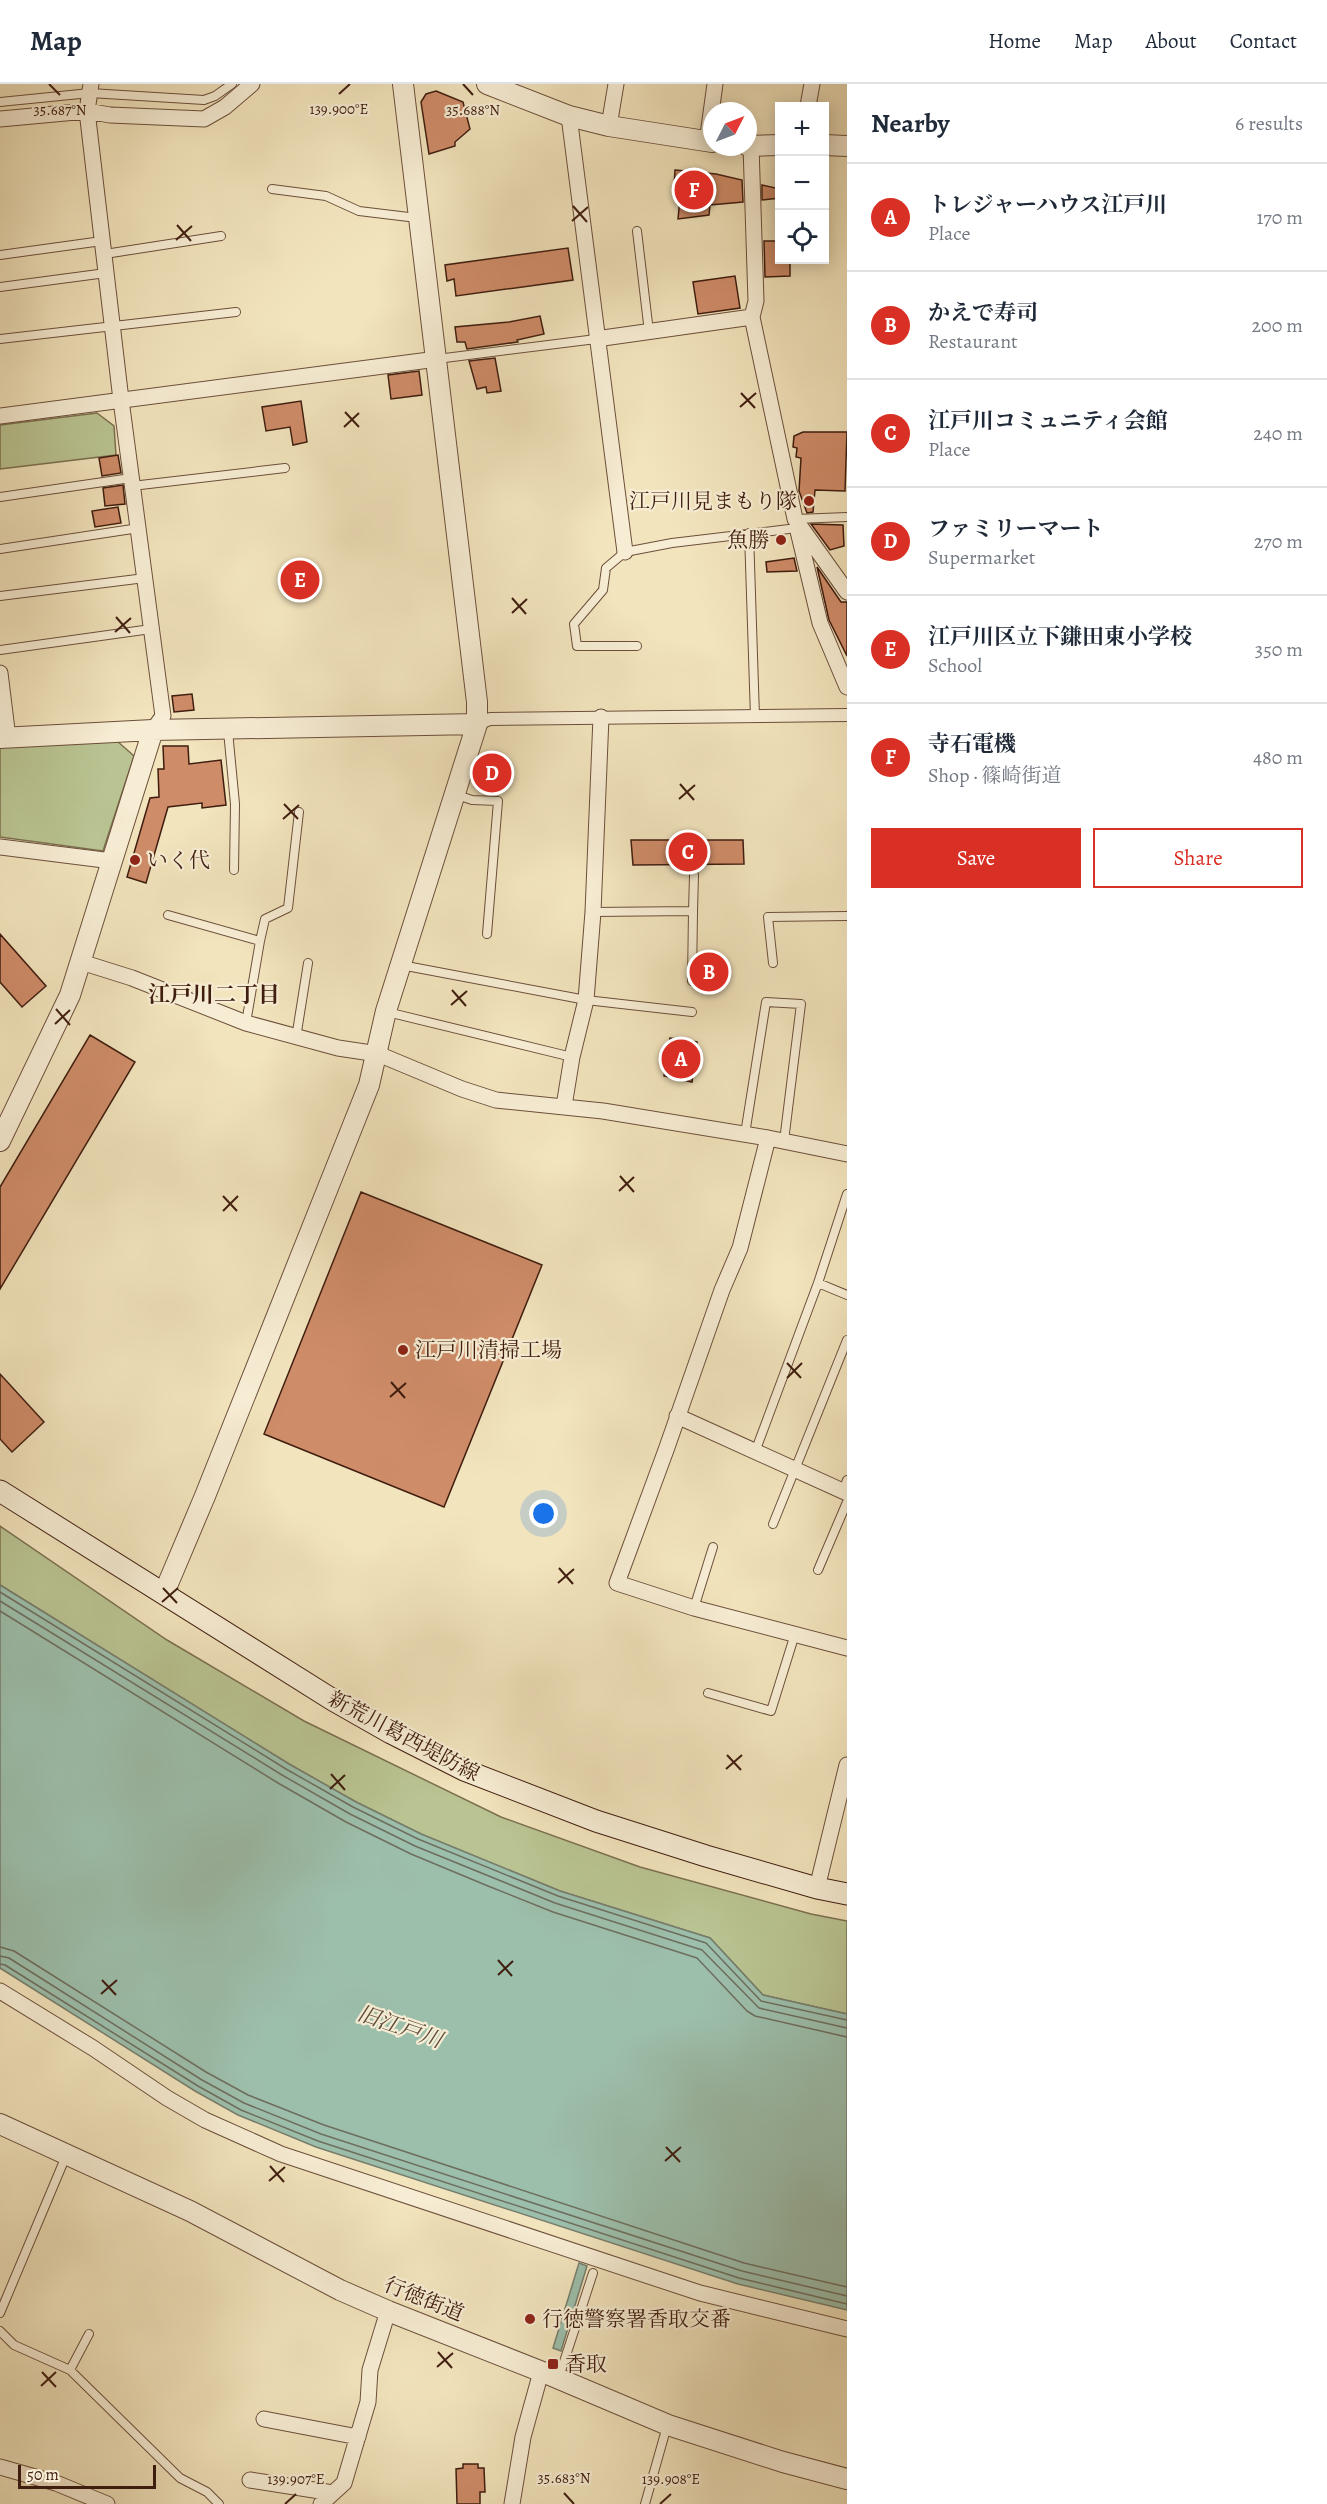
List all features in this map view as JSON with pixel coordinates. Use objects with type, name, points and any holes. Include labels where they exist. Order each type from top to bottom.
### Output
[{"type":"main road","name":"新荒川葛西堤防線","points":[[0,1491],[333,1700],[464,1770],[596,1821],[818,1888],[847,1894]]},
{"type":"street","points":[[0,119],[87,111],[110,115],[204,119],[225,107],[252,84]]},
{"type":"street","points":[[164,1593],[328,1192],[369,1085],[378,1054],[386,1011],[477,724],[477,702],[403,84]]},
{"type":"street","points":[[487,84],[569,116],[609,126],[703,141]]},
{"type":"street","points":[[609,126],[616,84]]},
{"type":"street","points":[[713,102],[715,84]]},
{"type":"street","points":[[809,102],[812,84]]},
{"type":"street","points":[[0,1141],[70,995],[153,730],[163,716],[121,400],[87,111],[91,88]]},
{"type":"street","points":[[569,116],[625,552]]},
{"type":"street","points":[[757,146],[775,145]]},
{"type":"street","points":[[829,145],[847,146]]},
{"type":"street","points":[[750,156],[756,301],[752,317],[796,524],[820,623],[847,687]]},
{"type":"street","points":[[596,339],[752,317]]},
{"type":"street","points":[[0,416],[437,359]]},
{"type":"street","points":[[796,524],[846,587]]},
{"type":"street","points":[[0,672],[4,738],[153,730],[477,724],[490,719],[847,715]]},
{"type":"street","points":[[564,1106],[572,1057],[586,1000],[593,912],[602,717]]},
{"type":"street","points":[[0,847],[112,861]]},
{"type":"street","points":[[81,962],[142,982],[246,1023],[338,1048],[378,1054],[444,1082],[496,1100],[564,1106],[745,1134],[847,1154]]},
{"type":"street","points":[[768,1138],[740,1248],[722,1290],[616,1583],[694,1608],[847,1647]]},
{"type":"street","points":[[677,1416],[846,1492]]},
{"type":"street","points":[[818,1888],[847,1765]]},
{"type":"street","points":[[0,1991],[93,2048],[167,2098],[205,2120],[281,2154],[700,2293],[847,2329]]},
{"type":"street","name":"行徳街道","points":[[0,2124],[190,2211],[340,2290],[388,2311],[668,2425],[773,2459],[847,2479]]},
{"type":"street","points":[[321,2504],[344,2483],[368,2402],[370,2370],[388,2311]]},
{"type":"street","points":[[512,2504],[523,2437],[549,2375]]},
{"type":"street","points":[[264,2419],[358,2437]]},
{"type":"street","points":[[0,2467],[56,2483],[107,2504]]},
{"type":"street","points":[[250,2480],[333,2493]]},
{"type":"lane","points":[[0,102],[91,88],[204,100],[215,96],[232,84]]},
{"type":"lane","points":[[272,189],[326,196],[359,211],[419,219]]},
{"type":"lane","points":[[637,231],[649,332]]},
{"type":"lane","points":[[0,255],[104,248],[221,236]]},
{"type":"lane","points":[[0,287],[106,273]]},
{"type":"lane","points":[[0,339],[236,312]]},
{"type":"lane","points":[[437,359],[596,339]]},
{"type":"lane","points":[[0,497],[285,468]]},
{"type":"lane","points":[[637,646],[577,646],[574,624],[603,590],[606,568],[625,552],[847,517]]},
{"type":"lane","points":[[0,549],[139,528]]},
{"type":"lane","points":[[749,533],[755,717]]},
{"type":"lane","points":[[0,596],[145,578]]},
{"type":"lane","points":[[0,650],[151,629]]},
{"type":"lane","points":[[228,729],[235,804],[234,870]]},
{"type":"lane","points":[[455,795],[472,800],[498,801],[487,934]]},
{"type":"lane","points":[[246,1023],[265,919],[288,908],[299,812]]},
{"type":"lane","points":[[692,981],[694,875]]},
{"type":"lane","points":[[593,912],[693,911]]},
{"type":"lane","points":[[168,915],[260,941]]},
{"type":"lane","points":[[773,963],[768,917],[847,916]]},
{"type":"lane","points":[[296,1038],[308,963]]},
{"type":"lane","points":[[400,965],[586,1000],[692,1012]]},
{"type":"lane","points":[[745,1134],[766,1002],[801,1004],[784,1141]]},
{"type":"lane","points":[[386,1011],[572,1057]]},
{"type":"lane","points":[[755,1452],[818,1283],[847,1194]]},
{"type":"lane","points":[[818,1283],[847,1295]]},
{"type":"lane","points":[[773,1524],[847,1340]]},
{"type":"lane","points":[[818,1570],[846,1492]]},
{"type":"lane","points":[[694,1608],[713,1547]]},
{"type":"lane","points":[[708,1692],[771,1711],[795,1634]]},
{"type":"lane","points":[[0,2313],[66,2154]]},
{"type":"lane","points":[[549,2375],[592,2272]]},
{"type":"lane","points":[[0,2331],[14,2345],[70,2370],[180,2478],[207,2492],[219,2504]]},
{"type":"lane","points":[[70,2370],[89,2334]]},
{"type":"lane","points":[[645,2504],[668,2425]]},
{"type":"shaded area","points":[[97,413],[114,426],[116,455],[0,469],[0,425]]},
{"type":"shaded area","points":[[117,741],[134,756],[103,851],[0,837],[0,747]]},
{"type":"shaded area","points":[[0,1526],[167,1640],[304,1721],[501,1817],[640,1867],[811,1914],[847,1921],[847,2014],[763,1995],[710,1938],[560,1891],[421,1834],[356,1802],[289,1764],[0,1585]]},
{"type":"water","name":"旧江戸川","points":[[0,1585],[289,1764],[356,1802],[421,1834],[560,1891],[710,1938],[763,1995],[847,2014],[847,2310],[738,2284],[316,2147],[238,2115],[195,2091],[0,1968]]},
{"type":"water","points":[[579,2263],[587,2266],[561,2351],[553,2348]]},
{"type":"building","points":[[436,91],[463,102],[470,129],[455,142],[455,146],[429,154],[421,102],[426,94]]},
{"type":"building","points":[[675,170],[716,174],[742,180],[743,202],[710,205],[709,215],[678,219],[681,188],[674,188]]},
{"type":"building","points":[[762,185],[775,188],[775,199],[762,200]]},
{"type":"building","points":[[764,241],[775,241],[775,264],[790,264],[790,276],[765,277]]},
{"type":"building","points":[[568,248],[573,280],[456,296],[454,279],[447,281],[445,265]]},
{"type":"building","points":[[735,276],[740,308],[698,314],[693,282]]},
{"type":"building","points":[[540,316],[544,334],[517,340],[518,342],[467,349],[465,342],[457,342],[455,327],[509,322]]},
{"type":"building","points":[[495,358],[501,391],[487,393],[486,387],[477,389],[469,361]]},
{"type":"building","points":[[419,371],[422,395],[391,399],[388,375]]},
{"type":"building","points":[[301,401],[307,442],[293,445],[290,427],[266,431],[262,407]]},
{"type":"building","points":[[803,432],[847,432],[845,491],[815,490],[813,512],[807,513],[799,491],[801,458],[796,457],[797,448],[793,447],[794,436]]},
{"type":"building","points":[[118,455],[121,473],[102,476],[99,458]]},
{"type":"building","points":[[123,485],[125,504],[105,506],[103,488]]},
{"type":"building","points":[[118,507],[121,523],[95,527],[92,511]]},
{"type":"building","points":[[811,524],[843,525],[844,546],[830,550]]},
{"type":"building","points":[[794,558],[797,571],[767,572],[766,562]]},
{"type":"building","points":[[817,567],[841,602],[847,602],[847,656],[829,620]]},
{"type":"building","points":[[192,694],[194,710],[174,712],[172,696]]},
{"type":"building","points":[[163,746],[188,746],[189,764],[221,760],[226,805],[202,808],[202,803],[168,807],[146,883],[127,877],[150,798],[159,797],[158,769],[164,769]]},
{"type":"building","points":[[631,840],[743,840],[744,864],[633,865]]},
{"type":"building","points":[[0,934],[46,986],[22,1007],[0,982]]},
{"type":"building","points":[[90,1035],[135,1062],[0,1289],[0,1187]]},
{"type":"building","points":[[670,1038],[697,1042],[692,1082],[664,1076]]},
{"type":"building","name":"江戸川清掃工場","points":[[361,1192],[542,1265],[444,1507],[264,1434]]},
{"type":"building","points":[[0,1374],[44,1422],[12,1452],[0,1439]]},
{"type":"building","points":[[463,2464],[478,2464],[478,2468],[484,2468],[485,2492],[480,2492],[480,2504],[457,2504],[456,2469],[463,2468]]},
{"type":"place","name":"寺石電機","points":[[694,190]]},
{"type":"place","name":"江戸川見まもり隊","points":[[809,501]]},
{"type":"place","name":"魚勝","points":[[781,540]]},
{"type":"place","name":"江戸川区立下鎌田東小学校","points":[[300,580]]},
{"type":"place","name":"ファミリーマート","points":[[492,773]]},
{"type":"place","name":"江戸川コミュニティ会館","points":[[688,852]]},
{"type":"place","name":"いく代","points":[[135,860]]},
{"type":"place","name":"かえで寿司","points":[[709,972]]},
{"type":"place","name":"トレジャーハウス江戸川","points":[[681,1059]]},
{"type":"place","name":"江戸川清掃工場","points":[[403,1350]]},
{"type":"place","name":"行徳警察署香取交番","points":[[530,2319]]},
{"type":"place","name":"香取","points":[[553,2364]]},
{"type":"district","name":"江戸川二丁目","points":[[214,994]]}]
